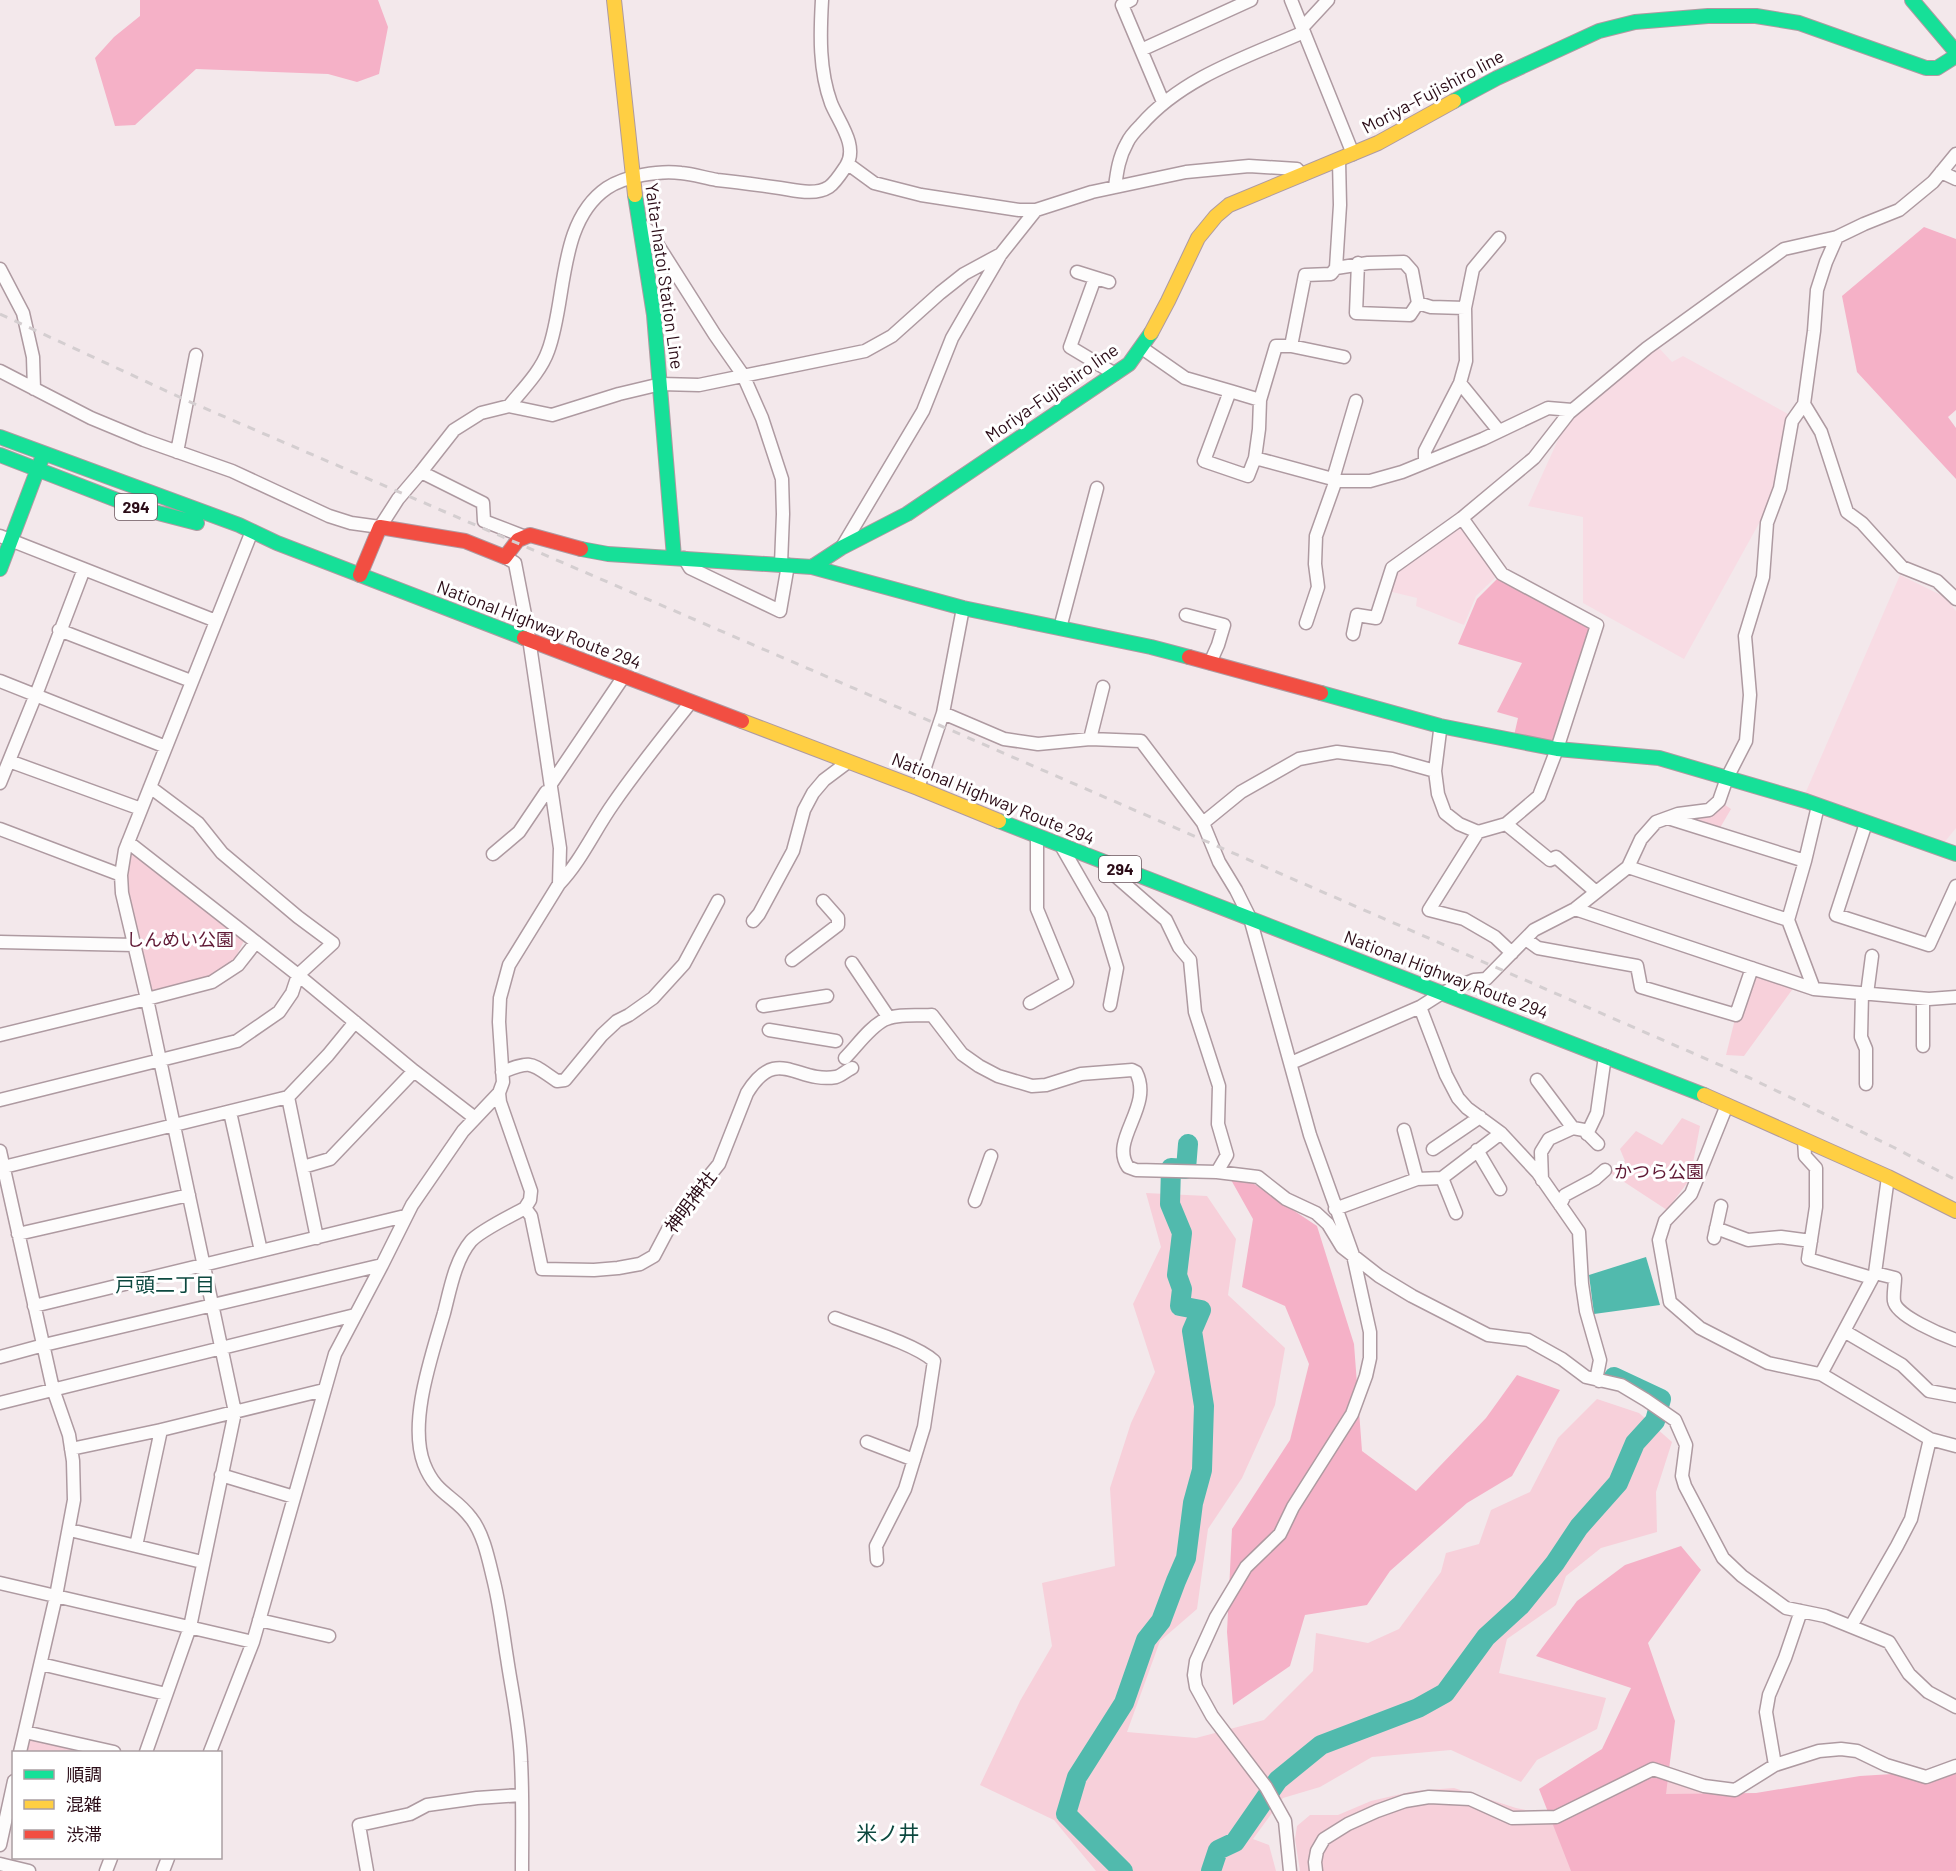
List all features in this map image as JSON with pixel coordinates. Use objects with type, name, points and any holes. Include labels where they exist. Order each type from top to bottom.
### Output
[{"type":"main road","name":"Yaita-Inatoi Station Line","points":[[614,0],[632,176],[654,315],[679,558]]},
{"type":"main road","points":[[1912,0],[1956,54]]},
{"type":"main road","name":"Moriya-Fujishiro line","points":[[812,567],[841,548],[907,514],[1129,364],[1142,348],[1169,300],[1186,258],[1200,233],[1212,218],[1229,205],[1378,143],[1546,54],[1599,31],[1635,22],[1707,16],[1756,16],[1799,23],[1926,68],[1937,68],[1956,54]]},
{"type":"main road","name":"National Highway Route 294","points":[[0,436],[918,788],[1060,846],[1605,1056],[1727,1105],[1888,1177],[1956,1211]]},
{"type":"main road","points":[[0,569],[5,538],[44,454]]},
{"type":"main road","name":"National Highway Route 294","points":[[0,455],[135,507],[251,534]]},
{"type":"main road","points":[[360,575],[380,527],[465,541],[506,557],[515,542],[523,536],[530,535],[608,554],[812,567],[963,608],[1151,647],[1440,726],[1557,749],[1659,758],[1818,806],[1956,854]]},
{"type":"street","points":[[509,406],[547,354],[555,330],[569,245],[586,209],[606,189],[632,176],[680,172],[703,178],[810,192],[828,187],[848,164],[850,149],[843,126],[832,106],[823,80],[820,33],[822,0]]},
{"type":"street","points":[[1131,0],[1122,5],[1163,102]]},
{"type":"street","points":[[1141,50],[1251,0]]},
{"type":"street","points":[[1291,0],[1353,154]]},
{"type":"street","points":[[1114,187],[1119,161],[1128,140],[1163,102],[1217,70],[1303,30],[1328,0]]},
{"type":"street","points":[[1353,634],[1357,615],[1376,618],[1392,567],[1462,518],[1534,458],[1572,410],[1647,348],[1784,249],[1837,237],[1899,210],[1933,182],[1956,154]]},
{"type":"street","points":[[1291,346],[1305,275],[1331,274],[1336,268],[1340,205],[1339,160]]},
{"type":"street","points":[[848,164],[874,183],[921,195],[1019,210],[1036,210],[1092,192],[1186,172],[1249,166],[1297,169],[1302,175]]},
{"type":"street","points":[[1941,172],[1956,179]]},
{"type":"street","points":[[841,548],[923,411],[952,338],[1000,254],[1036,210]]},
{"type":"street","points":[[640,224],[649,231],[743,375],[762,418],[782,479],[785,565],[780,611],[690,568],[679,558]]},
{"type":"street","points":[[1291,1063],[1420,1007],[1442,993],[1474,980],[1486,979],[1527,940],[1534,930],[1575,909],[1628,867],[1641,839],[1656,822],[1678,814],[1709,810],[1719,801],[1727,778],[1746,741],[1750,695],[1745,636],[1763,577],[1767,523],[1780,488],[1791,421],[1804,404],[1817,290],[1837,237]]},
{"type":"street","points":[[1425,462],[1425,452],[1460,383],[1466,361],[1465,308],[1473,269],[1498,238]]},
{"type":"street","points":[[0,371],[91,418],[232,471],[329,516],[351,523],[380,527],[398,499],[454,430],[481,413],[509,406],[552,415],[619,394],[661,384],[699,385],[865,351],[892,336],[964,274],[1000,254]]},
{"type":"street","points":[[1336,268],[1358,263],[1404,262],[1412,271],[1418,303],[1410,315],[1356,313],[1358,263]]},
{"type":"street","points":[[0,268],[23,313],[33,357],[34,389]]},
{"type":"street","points":[[1077,272],[1109,282]]},
{"type":"street","points":[[1095,278],[1070,347],[1115,374]]},
{"type":"street","points":[[1418,303],[1431,307],[1465,308]]},
{"type":"street","points":[[1230,391],[1204,461],[1248,476],[1255,458],[1260,400],[1276,346],[1291,346],[1344,357]]},
{"type":"street","points":[[1142,348],[1185,378],[1260,400]]},
{"type":"street","points":[[177,452],[196,355]]},
{"type":"street","points":[[1460,383],[1499,431]]},
{"type":"street","points":[[1306,623],[1318,587],[1315,564],[1316,536],[1335,479],[1356,400]]},
{"type":"street","points":[[1804,404],[1821,432],[1847,512],[1862,523],[1902,567],[1936,581],[1956,599]]},
{"type":"street","points":[[1255,458],[1335,479],[1370,481],[1402,472],[1548,408],[1572,410]]},
{"type":"street","points":[[421,472],[483,503],[484,521],[523,536]]},
{"type":"street","points":[[1060,628],[1097,488]]},
{"type":"street","points":[[1440,731],[1435,771],[1438,794],[1445,813],[1459,824],[1478,832],[1506,824],[1539,796],[1557,749],[1597,625],[1502,574],[1462,518]]},
{"type":"street","points":[[146,1751],[190,1627],[202,1562],[236,1412],[122,893],[121,875],[128,842],[251,534]]},
{"type":"street","points":[[5,538],[216,621]]},
{"type":"street","points":[[506,557],[515,563],[529,639],[548,788],[560,848],[559,884]]},
{"type":"street","points":[[0,783],[84,569]]},
{"type":"street","points":[[918,788],[942,713],[963,608]]},
{"type":"street","points":[[1186,615],[1224,626],[1210,663]]},
{"type":"street","points":[[59,630],[191,681]]},
{"type":"street","points":[[493,854],[519,832],[624,676]]},
{"type":"street","points":[[0,681],[166,747]]},
{"type":"street","points":[[1090,740],[1103,687]]},
{"type":"street","points":[[522,1871],[521,1760],[494,1580],[483,1540],[475,1523],[459,1505],[437,1488],[429,1477],[421,1452],[419,1424],[427,1375],[458,1267],[472,1240],[525,1208],[530,1200],[531,1191],[505,1119],[500,1093],[502,1072],[500,998],[509,965],[559,884],[567,876],[611,807],[648,755],[691,702]]},
{"type":"street","points":[[942,713],[1004,739],[1038,744],[1090,740],[1141,741],[1203,823],[1219,862],[1250,918],[1310,1135],[1353,1255],[1370,1332],[1370,1358],[1352,1414],[1293,1507],[1280,1534],[1246,1567],[1216,1617],[1196,1661],[1194,1675],[1196,1687],[1212,1716],[1266,1787],[1285,1821],[1290,1871]]},
{"type":"street","points":[[1203,823],[1241,792],[1299,759],[1337,752],[1392,759],[1435,771]]},
{"type":"street","points":[[9,761],[141,809]]},
{"type":"street","points":[[753,921],[793,851],[804,810],[813,793],[824,780],[848,762]]},
{"type":"street","points":[[0,1100],[237,1041],[279,1012],[292,993],[298,975],[333,943],[298,917],[222,853],[198,823],[150,787]]},
{"type":"street","points":[[1814,989],[1788,920],[1818,806]]},
{"type":"street","points":[[1668,818],[1805,861]]},
{"type":"street","points":[[1866,823],[1836,915],[1929,945],[1956,886]]},
{"type":"street","points":[[1506,824],[1550,860],[1556,857],[1596,892]]},
{"type":"street","points":[[0,829],[121,875]]},
{"type":"street","points":[[1478,832],[1430,910],[1464,919],[1495,937],[1512,953]]},
{"type":"street","points":[[1030,1003],[1068,982],[1037,909],[1038,836]]},
{"type":"street","points":[[128,842],[475,1118]]},
{"type":"street","points":[[1060,846],[1101,915],[1117,968],[1110,1005]]},
{"type":"street","points":[[1100,861],[1166,920],[1179,947],[1190,960],[1196,1012],[1219,1086],[1218,1124],[1227,1155],[1217,1172]]},
{"type":"street","points":[[1628,867],[1788,920]]},
{"type":"street","points":[[502,1072],[525,1064],[532,1065],[556,1081],[565,1080],[602,1035],[617,1021],[653,998],[684,964],[718,901]]},
{"type":"street","points":[[792,960],[838,925],[838,918],[823,901]]},
{"type":"street","points":[[1575,909],[1814,989],[1923,999],[1956,997]]},
{"type":"street","points":[[1527,940],[1538,948],[1637,966],[1641,987],[1736,1015],[1752,969]]},
{"type":"street","points":[[0,942],[134,945]]},
{"type":"street","points":[[0,1035],[212,982],[238,965],[256,942]]},
{"type":"street","points":[[1866,1083],[1866,1049],[1861,1037],[1865,994],[1872,956]]},
{"type":"street","points":[[852,963],[889,1018],[932,1015],[962,1054],[998,1076],[1032,1086],[1046,1085],[1081,1074],[1132,1070],[1136,1072],[1140,1086],[1138,1110],[1127,1131],[1123,1150],[1123,1158],[1128,1167],[1157,1172],[1217,1172],[1257,1177],[1286,1199],[1316,1213],[1328,1224],[1342,1247],[1379,1276],[1449,1317],[1488,1335],[1528,1340],[1562,1359],[1586,1377],[1621,1385],[1646,1400],[1675,1420],[1686,1445],[1682,1476],[1685,1486],[1723,1558],[1742,1576],[1786,1608],[1825,1616],[1889,1642],[1909,1674],[1928,1692],[1956,1707]]},
{"type":"street","points":[[763,1006],[827,996]]},
{"type":"street","points":[[1923,999],[1923,1046]]},
{"type":"street","points":[[1420,1007],[1446,1075],[1458,1098],[1467,1108],[1501,1133],[1542,1180],[1579,1232],[1582,1284],[1586,1311],[1600,1360],[1597,1375],[1599,1381]]},
{"type":"street","name":"神明神社","points":[[525,1208],[531,1216],[542,1269],[618,1269],[640,1264],[654,1257],[673,1220],[719,1164],[752,1084],[773,1068],[815,1076],[836,1077],[849,1063],[875,1026],[889,1018]]},
{"type":"street","points":[[2,1167],[288,1097],[328,1055],[355,1022]]},
{"type":"street","points":[[769,1030],[836,1041]]},
{"type":"street","points":[[1587,1134],[1597,1113],[1605,1056]]},
{"type":"street","points":[[303,1167],[330,1159],[414,1071]]},
{"type":"street","points":[[1537,1080],[1573,1128]]},
{"type":"street","points":[[210,1751],[253,1642],[335,1354],[405,1216],[462,1131],[500,1093]]},
{"type":"street","points":[[288,1097],[317,1238]]},
{"type":"street","points":[[1727,1105],[1691,1194],[1665,1221],[1659,1240],[1670,1302],[1700,1328],[1768,1363],[1824,1376],[1930,1439],[1956,1446]]},
{"type":"street","points":[[230,1112],[261,1251]]},
{"type":"street","points":[[1433,1149],[1480,1117]]},
{"type":"street","points":[[1542,1180],[1541,1152],[1549,1139],[1573,1128],[1584,1130],[1598,1144]]},
{"type":"street","points":[[1404,1130],[1417,1179]]},
{"type":"street","points":[[1335,1209],[1417,1179],[1442,1178],[1501,1133]]},
{"type":"street","points":[[1804,1140],[1805,1156],[1816,1168],[1816,1207],[1808,1259],[1874,1276],[1895,1278],[1894,1303],[1899,1311],[1940,1334],[1956,1340]]},
{"type":"street","points":[[1477,1150],[1500,1189]]},
{"type":"street","points":[[0,1151],[53,1389],[69,1435],[74,1500],[57,1596],[20,1751]]},
{"type":"street","points":[[975,1201],[991,1156]]},
{"type":"street","points":[[1560,1205],[1565,1195],[1595,1179],[1605,1170]]},
{"type":"street","points":[[1824,1376],[1821,1374],[1874,1276],[1888,1177]]},
{"type":"street","points":[[1442,1178],[1456,1213]]},
{"type":"street","points":[[18,1234],[189,1195]]},
{"type":"street","points":[[1721,1206],[1715,1233],[1749,1240],[1781,1237],[1811,1241]]},
{"type":"street","points":[[34,1306],[405,1216]]},
{"type":"street","points":[[0,1357],[44,1344],[382,1265]]},
{"type":"street","points":[[0,1403],[354,1315]]},
{"type":"street","points":[[835,1318],[907,1346],[934,1360],[924,1427],[904,1490],[876,1546],[877,1560]]},
{"type":"street","points":[[1844,1330],[1902,1365],[1929,1391],[1956,1396]]},
{"type":"street","points":[[71,1449],[161,1430],[324,1390]]},
{"type":"street","points":[[136,1546],[161,1430]]},
{"type":"street","points":[[1851,1626],[1911,1519],[1930,1439]]},
{"type":"street","points":[[867,1443],[914,1460]]},
{"type":"street","points":[[221,1475],[294,1497]]},
{"type":"street","points":[[70,1530],[202,1562]]},
{"type":"street","points":[[0,1583],[253,1642]]},
{"type":"street","points":[[1774,1765],[1766,1712],[1769,1695],[1801,1611]]},
{"type":"street","points":[[259,1620],[329,1636]]},
{"type":"street","points":[[41,1664],[166,1694]]},
{"type":"street","points":[[25,1732],[110,1751]]},
{"type":"street","points":[[1316,1871],[1317,1851],[1324,1839],[1377,1811],[1405,1801],[1429,1797],[1470,1799],[1512,1818],[1556,1817],[1653,1769],[1704,1786],[1735,1790],[1774,1765],[1819,1751],[1841,1749],[1857,1751],[1886,1765],[1926,1777],[1956,1766]]},
{"type":"street","points":[[0,1845],[8,1794]]},
{"type":"street","points":[[367,1871],[359,1825],[410,1814],[427,1805],[521,1795]]},
{"type":"street","points":[[0,1864],[29,1871]]},
{"type":"shaded area","points":[[140,0],[378,0],[388,27],[379,74],[357,82],[328,74],[196,69],[135,125],[115,126],[95,58],[114,37],[140,16]]},
{"type":"shaded area","points":[[1924,227],[1956,239],[1956,410],[1948,417],[1956,428],[1956,479],[1857,372],[1842,296]]},
{"type":"shaded area","points":[[1659,348],[1672,362],[1683,356],[1788,414],[1784,426],[1784,438],[1773,498],[1684,659],[1583,603],[1583,517],[1528,506],[1562,431],[1590,399]]},
{"type":"shaded area","points":[[1460,527],[1498,575],[1476,596],[1464,625],[1416,606],[1417,598],[1388,591],[1395,571]]},
{"type":"shaded area","points":[[1502,574],[1597,625],[1557,749],[1513,740],[1518,718],[1497,712],[1522,663],[1458,644],[1477,599]]},
{"type":"shaded area","points":[[1900,575],[1945,597],[1956,611],[1956,828],[1943,844],[1805,794]]},
{"type":"shaded area","points":[[1221,1162],[1317,1226],[1354,1344],[1362,1451],[1416,1491],[1486,1418],[1517,1375],[1560,1390],[1512,1476],[1467,1503],[1390,1571],[1367,1605],[1305,1615],[1290,1666],[1233,1705],[1227,1632],[1232,1529],[1290,1440],[1309,1364],[1285,1306],[1242,1287],[1253,1219]]},
{"type":"shaded area","points":[[1646,1257],[1660,1305],[1594,1314],[1589,1275]]},
{"type":"shaded area","points":[[1681,1546],[1701,1570],[1648,1643],[1675,1721],[1666,1794],[1756,1793],[1860,1776],[1956,1770],[1956,1871],[1571,1871],[1539,1789],[1602,1749],[1631,1688],[1536,1656],[1577,1601],[1625,1565]]},
{"type":"green space","points":[[1719,801],[1731,809],[1717,833],[1678,814]]},
{"type":"green space","name":"しんめい公園","points":[[128,842],[247,935],[232,964],[201,980],[147,999],[122,893]]},
{"type":"green space","points":[[1752,968],[1797,983],[1744,1056],[1726,1055],[1736,1015]]},
{"type":"green space","name":"かつら公園","points":[[1682,1118],[1700,1126],[1690,1179],[1667,1210],[1609,1172],[1625,1161],[1620,1149],[1636,1131],[1662,1145]]},
{"type":"green space","points":[[1146,1193],[1207,1196],[1236,1239],[1228,1295],[1285,1348],[1275,1405],[1242,1478],[1208,1529],[1197,1609],[1160,1641],[1127,1732],[1196,1738],[1264,1720],[1313,1671],[1316,1633],[1368,1643],[1399,1629],[1441,1572],[1446,1553],[1479,1544],[1491,1510],[1530,1492],[1558,1438],[1597,1399],[1639,1413],[1672,1442],[1656,1492],[1657,1532],[1601,1548],[1566,1576],[1556,1605],[1507,1639],[1499,1673],[1606,1698],[1597,1729],[1537,1760],[1521,1782],[1451,1750],[1372,1757],[1320,1787],[1283,1798],[1253,1839],[1269,1845],[1276,1871],[1096,1871],[1054,1820],[980,1785],[1020,1701],[1052,1646],[1042,1583],[1115,1566],[1110,1488],[1131,1423],[1155,1372],[1133,1304],[1161,1247]]},
{"type":"green space","points":[[29,1739],[79,1751],[26,1751]]},
{"type":"green space","points":[[1663,1770],[1714,1787],[1741,1871],[1300,1871],[1295,1839],[1297,1826],[1310,1815],[1338,1815],[1371,1801],[1414,1791],[1454,1788],[1516,1808],[1570,1819]]},
{"type":"waterway","points":[[1123,1871],[1066,1814],[1077,1777],[1124,1703],[1146,1640],[1161,1621],[1186,1558],[1193,1503],[1202,1470],[1204,1406],[1192,1331],[1201,1310],[1180,1306],[1182,1289],[1177,1275],[1182,1233],[1170,1204],[1171,1168],[1186,1169],[1188,1144]]},
{"type":"waterway","points":[[1211,1871],[1218,1850],[1235,1842],[1278,1780],[1321,1745],[1418,1708],[1445,1693],[1486,1637],[1521,1605],[1555,1563],[1579,1527],[1618,1483],[1635,1443],[1655,1421],[1661,1399],[1614,1377]]},
{"type":"railway","points":[[0,314],[188,401],[1750,1078],[1956,1180]]},
{"type":"traffic: fast","points":[[1912,0],[1956,52]]},
{"type":"traffic: fast","points":[[1454,101],[1497,78],[1599,31],[1635,22],[1708,16],[1756,16],[1799,23],[1926,68],[1937,68],[1956,56]]},
{"type":"traffic: fast","points":[[635,195],[654,315],[674,557]]},
{"type":"traffic: fast","points":[[581,549],[608,554],[812,567],[841,548],[907,514],[1129,364],[1151,333]]},
{"type":"traffic: fast","points":[[0,437],[239,525],[277,543],[524,638]]},
{"type":"traffic: fast","points":[[0,455],[135,507],[197,523]]},
{"type":"traffic: fast","points":[[0,569],[42,458]]},
{"type":"traffic: fast","points":[[812,567],[963,608],[1189,657]]},
{"type":"traffic: fast","points":[[1321,693],[1440,726],[1557,749],[1659,758],[1806,801],[1956,854]]},
{"type":"traffic: fast","points":[[999,821],[1704,1095]]},
{"type":"traffic: slow","points":[[614,0],[635,195]]},
{"type":"traffic: slow","points":[[1151,333],[1198,238],[1216,216],[1229,205],[1378,143],[1454,101]]},
{"type":"traffic: slow","points":[[742,721],[999,821]]},
{"type":"traffic: slow","points":[[1704,1095],[1888,1177],[1956,1211]]},
{"type":"traffic: jam","points":[[360,575],[380,527],[465,541],[505,557],[518,540],[530,535],[581,549]]},
{"type":"traffic: jam","points":[[524,638],[742,721]]},
{"type":"traffic: jam","points":[[1189,657],[1321,693]]},
{"type":"district","name":"戸頭二丁目","points":[[165,1285]]},
{"type":"district","name":"米ノ井","points":[[888,1834]]}]
